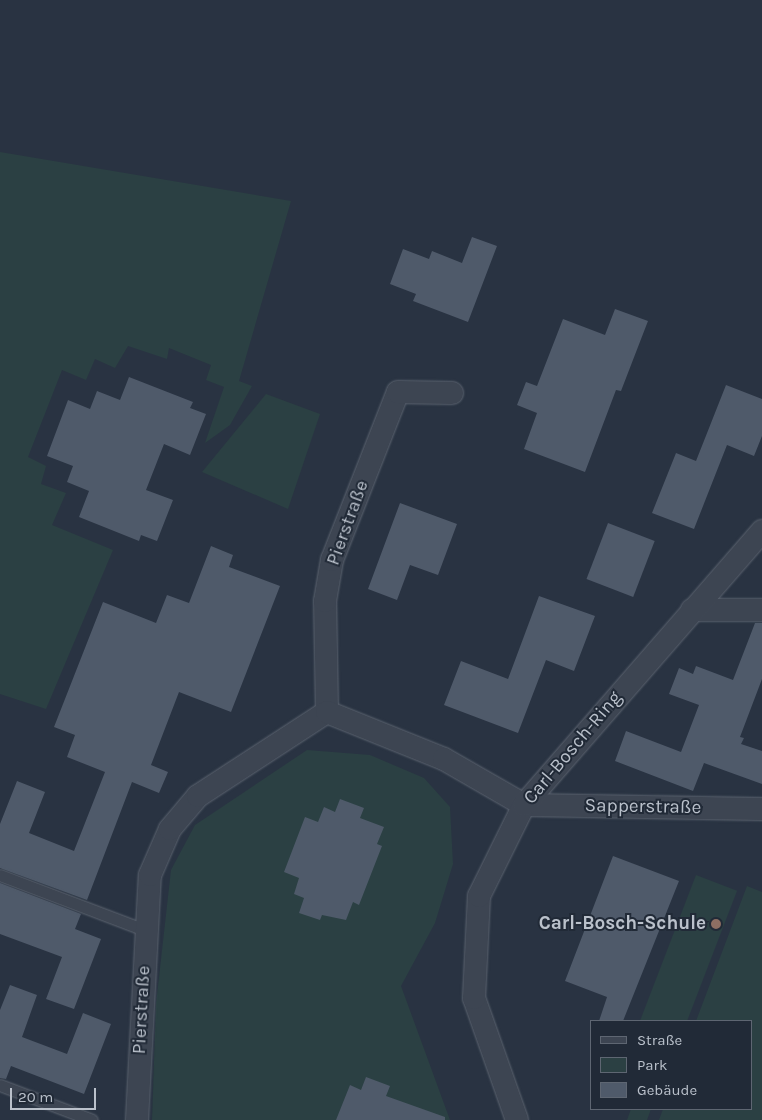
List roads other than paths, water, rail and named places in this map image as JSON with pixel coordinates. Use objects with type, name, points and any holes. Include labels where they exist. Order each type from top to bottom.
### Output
[{"type":"street","name":"Pierstraße","points":[[137,1120],[145,930],[150,875],[170,829],[198,796],[327,712],[325,601],[332,560],[398,392],[452,393]]},
{"type":"street","name":"Carl-Bosch-Ring","points":[[517,1120],[474,998],[480,896],[524,805],[762,531]]},
{"type":"street","points":[[692,610],[762,610]]},
{"type":"street","points":[[327,712],[444,759],[524,805]]},
{"type":"street","name":"Sapperstraße","points":[[524,805],[762,809]]},
{"type":"lane","points":[[0,875],[145,930]]},
{"type":"lane","points":[[0,1085],[92,1120]]},
{"type":"place","name":"Carl-Bosch-Schule","points":[[716,924]]}]
